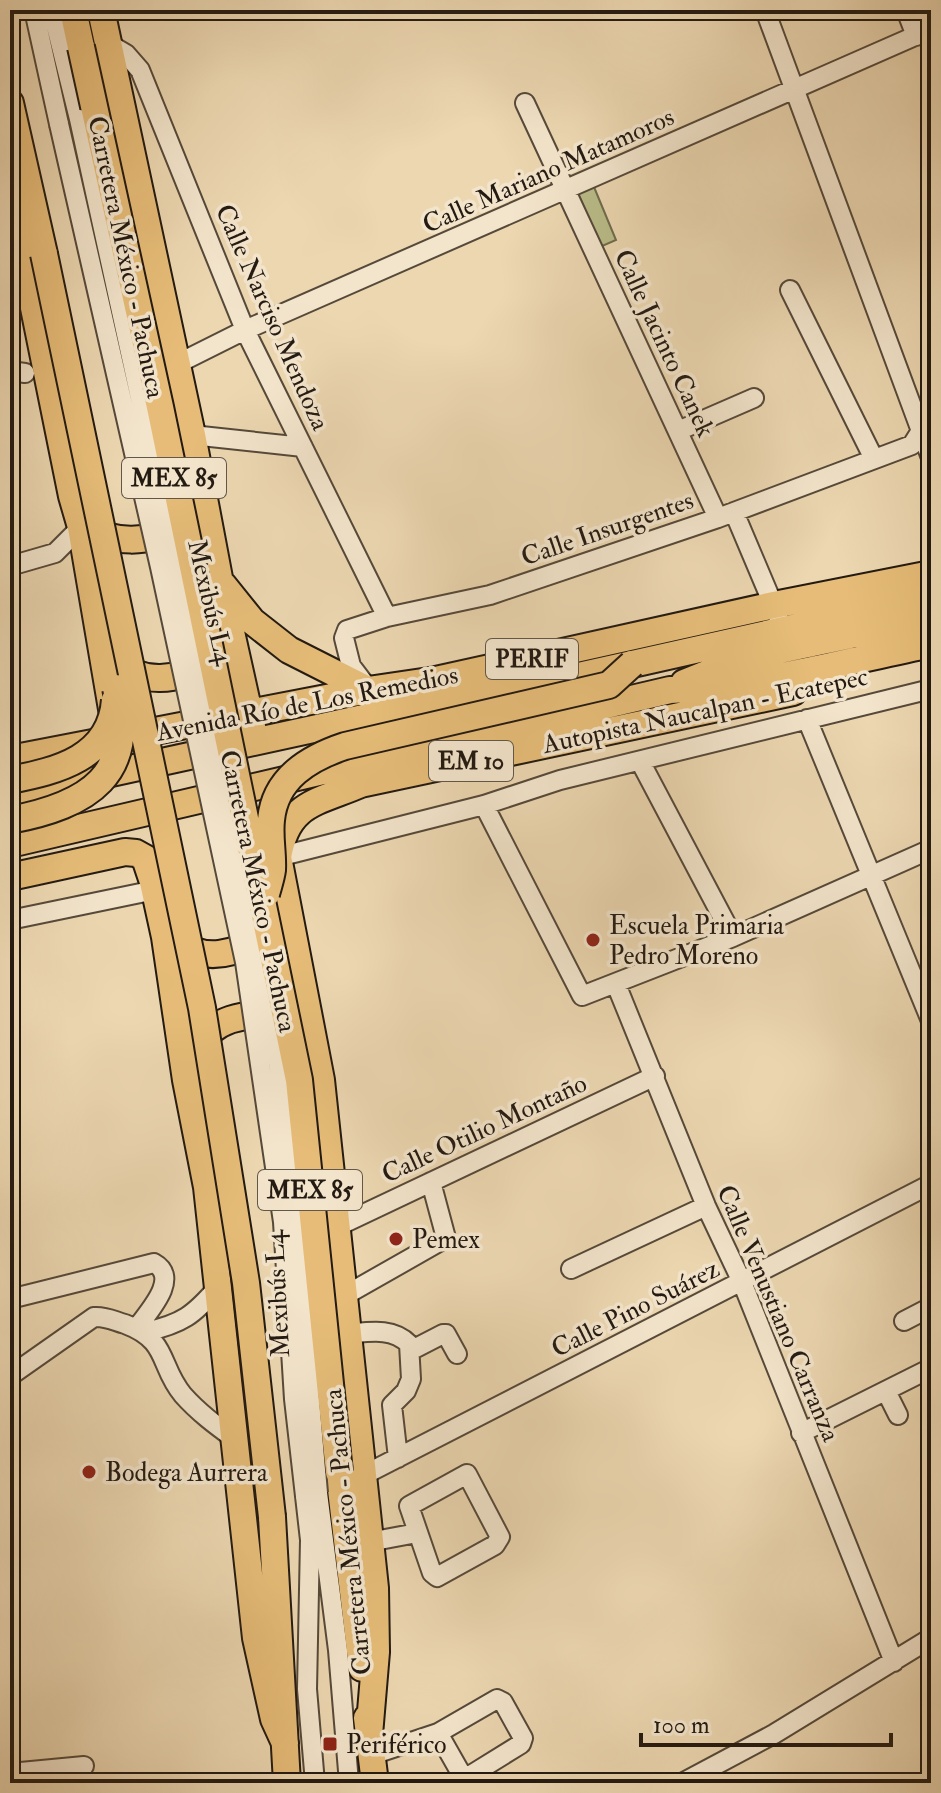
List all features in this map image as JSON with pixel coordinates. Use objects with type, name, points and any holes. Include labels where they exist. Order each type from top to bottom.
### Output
[{"type":"highway","name":"Carretera México - Pachuca","points":[[73,10],[275,909],[299,1080],[375,1783]]},
{"type":"highway","points":[[107,11],[109,44],[255,743]]},
{"type":"highway","name":"MEX 85","points":[[10,103],[27,266],[115,595],[202,1008],[219,1105],[246,1283],[272,1517],[287,1783]]},
{"type":"highway","points":[[10,189],[16,235],[27,266],[72,496],[81,527],[122,770]]},
{"type":"highway","points":[[81,527],[99,535],[125,540],[150,538],[181,521],[202,489]]},
{"type":"highway","name":"Avenida Río de Los Remedios","points":[[10,759],[368,690],[436,680],[774,605],[931,574]]},
{"type":"highway","points":[[219,578],[252,621],[289,650],[368,690]]},
{"type":"highway","points":[[10,820],[44,813],[73,802],[108,773],[119,751],[123,731],[122,711],[110,642],[115,595]]},
{"type":"highway","name":"Avenida Río de Los Remedios","points":[[10,795],[382,714],[632,664],[931,597]]},
{"type":"highway","points":[[102,648],[122,666],[139,675],[176,677],[198,667],[215,650],[227,614]]},
{"type":"highway","name":"Autopista Naucalpan - Ecatepec","points":[[670,690],[711,670],[751,656],[931,618]]},
{"type":"highway","name":"Autopista Naucalpan - Ecatepec","points":[[10,844],[670,690],[779,679],[931,644]]},
{"type":"highway","name":"Autopista Naucalpan - Ecatepec","points":[[10,858],[271,799],[361,784],[931,661]]},
{"type":"highway","points":[[371,1745],[376,1636],[344,1296],[321,1080],[275,909],[271,820],[274,806],[294,771],[345,746],[609,685],[632,664]]},
{"type":"highway","points":[[10,780],[73,764],[92,749],[112,715],[115,680]]},
{"type":"highway","points":[[165,937],[181,947],[203,954],[229,954],[247,947],[263,935],[275,909],[281,837],[288,823],[303,808],[361,784]]},
{"type":"highway","points":[[10,877],[102,856],[136,853],[145,858],[165,937],[186,1080],[207,1187],[258,1652],[274,1719],[285,1743]]},
{"type":"highway","points":[[186,1080],[192,1056],[206,1035],[226,1021],[239,1017],[251,1015],[277,1019],[299,1033],[315,1054]]},
{"type":"street","name":"Mexibús L4","points":[[34,10],[160,567],[245,962],[283,1222],[294,1399],[338,1650],[349,1783]]},
{"type":"street","name":"Mexibús L4","points":[[52,10],[79,119],[211,723],[278,1063],[299,1211],[308,1376],[312,1494],[307,1689],[315,1783]]},
{"type":"street","points":[[765,10],[927,425],[931,458]]},
{"type":"street","points":[[906,10],[923,32]]},
{"type":"street","name":"Calle Mariano Matamoros","points":[[187,359],[245,330],[565,192],[923,32]]},
{"type":"street","name":"Calle Narciso Mendoza","points":[[109,44],[126,54],[140,70],[245,330],[387,617]]},
{"type":"street","name":"Calle Jacinto Canek","points":[[525,103],[678,431],[774,605],[784,630]]},
{"type":"street","points":[[790,290],[874,459]]},
{"type":"street","points":[[678,431],[754,398]]},
{"type":"street","name":"Calle Insurgentes","points":[[368,690],[351,666],[344,638],[347,630],[387,617],[490,595],[726,515],[912,445],[927,425]]},
{"type":"street","points":[[192,435],[303,447]]},
{"type":"street","points":[[10,566],[55,553],[81,527]]},
{"type":"street","points":[[278,857],[484,805],[560,780],[931,689]]},
{"type":"street","points":[[807,719],[931,1021]]},
{"type":"street","points":[[640,761],[733,937]]},
{"type":"street","points":[[484,805],[582,996],[733,937],[931,849]]},
{"type":"street","points":[[10,920],[155,890]]},
{"type":"street","name":"Calle Venustiano Carranza","points":[[616,984],[706,1206],[742,1282],[894,1662]]},
{"type":"street","name":"Calle Otilio Montaño","points":[[336,1227],[655,1076]]},
{"type":"street","points":[[344,1296],[446,1238],[431,1182]]},
{"type":"street","name":"Calle Pino Suárez","points":[[362,1476],[931,1184]]},
{"type":"street","points":[[571,1269],[706,1206]]},
{"type":"street","points":[[10,1299],[154,1263],[161,1267],[165,1276],[164,1288],[141,1330]]},
{"type":"street","points":[[10,1376],[94,1317],[103,1316],[141,1330],[172,1326],[195,1313],[218,1287]]},
{"type":"street","points":[[904,1321],[931,1307]]},
{"type":"street","points":[[141,1330],[163,1355],[180,1391],[202,1416],[236,1440]]},
{"type":"street","points":[[347,1334],[383,1331],[407,1341],[411,1379],[406,1391],[392,1405],[398,1458]]},
{"type":"street","points":[[410,1351],[443,1334],[457,1354]]},
{"type":"street","points":[[801,1433],[931,1368]]},
{"type":"street","points":[[886,1391],[898,1415]]},
{"type":"street","points":[[467,1474],[500,1537],[495,1545],[437,1577],[432,1573],[417,1533],[410,1504],[467,1474]]},
{"type":"street","points":[[369,1542],[417,1533]]},
{"type":"street","points":[[682,1783],[774,1734],[931,1638]]},
{"type":"street","points":[[371,1745],[438,1733],[497,1699],[503,1702],[523,1738],[521,1744],[466,1778],[438,1733]]},
{"type":"street","points":[[10,1773],[84,1766]]},
{"type":"green space","points":[[594,187],[616,240],[600,247],[578,193]]},
{"type":"place","name":"Escuela Primaria Pedro Moreno","points":[[593,940]]},
{"type":"place","name":"Pemex","points":[[396,1239]]},
{"type":"place","name":"Bodega Aurrera","points":[[89,1472]]},
{"type":"place","name":"Periférico","points":[[330,1744]]}]
